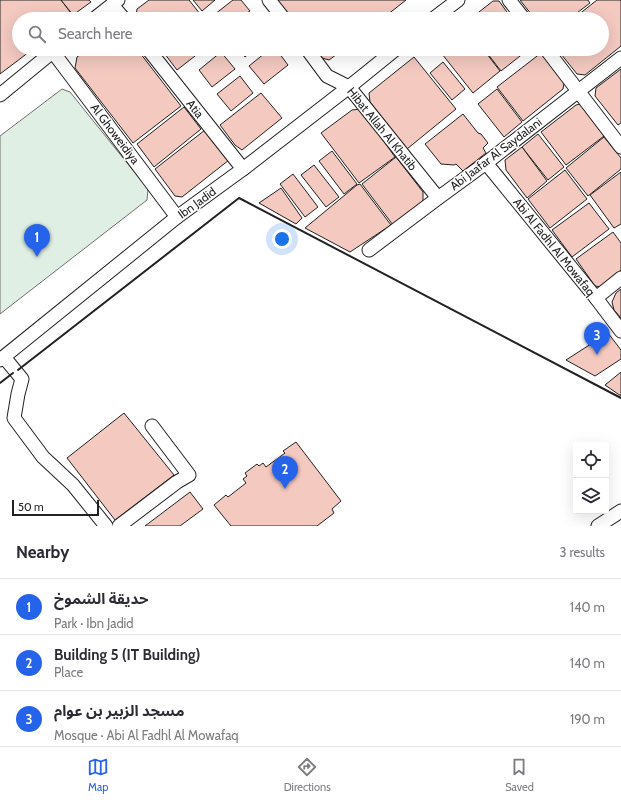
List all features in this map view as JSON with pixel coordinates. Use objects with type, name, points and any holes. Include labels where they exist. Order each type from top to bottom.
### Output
[{"type":"street","points":[[270,0],[279,12]]},
{"type":"street","points":[[442,4],[458,0]]},
{"type":"street","points":[[509,0],[518,12]]},
{"type":"street","points":[[103,12],[115,2],[120,12]]},
{"type":"street","points":[[0,95],[48,56]]},
{"type":"street","name":"Al Ghoweidiya","points":[[59,56],[177,217]]},
{"type":"street","name":"Atia","points":[[154,56],[243,169]]},
{"type":"street","name":"Hibat Allah Al Khatib","points":[[312,56],[327,76],[349,87],[438,198]]},
{"type":"street","name":"Ibn Jadid","points":[[2,358],[177,217],[243,169],[387,56]]},
{"type":"street","points":[[551,56],[621,147]]},
{"type":"street","name":"Abi Jaafar Al Saydalani","points":[[369,250],[486,163],[621,58]]},
{"type":"street","name":"Abi Al Fadhl Al Mowafaq","points":[[486,163],[621,331]]},
{"type":"street","points":[[596,298],[621,278]]},
{"type":"street","points":[[2,358],[22,379],[14,418],[43,457],[73,484],[106,526]]},
{"type":"street","points":[[119,526],[189,474],[152,426]]},
{"type":"street","points":[[605,524],[621,510]]},
{"type":"green space","points":[[62,89],[70,92],[148,189],[147,200],[0,314],[0,136]]},
{"type":"building","points":[[0,0],[61,0],[70,12],[12,12],[12,56],[24,56],[0,74]]},
{"type":"building","points":[[61,0],[89,0],[91,2],[77,12],[71,12]]},
{"type":"building","points":[[149,0],[189,0],[198,12],[137,12],[137,9]]},
{"type":"building","points":[[193,0],[215,0],[202,11]]},
{"type":"building","points":[[233,0],[241,0],[250,11],[249,12],[218,12]]},
{"type":"building","points":[[277,0],[406,0],[391,12],[286,12]]},
{"type":"building","points":[[520,0],[588,0],[590,3],[578,12],[529,12]]},
{"type":"building","points":[[597,0],[621,0],[621,46],[609,56],[609,12],[582,12]]},
{"type":"building","points":[[493,1],[499,1],[507,12],[479,12]]},
{"type":"building","points":[[142,56],[181,106],[133,143],[75,68],[77,57]]},
{"type":"building","points":[[166,56],[195,56],[177,70]]},
{"type":"building","points":[[216,56],[224,56],[235,69],[212,87],[199,70]]},
{"type":"building","points":[[261,56],[281,56],[288,65],[264,84],[249,66]]},
{"type":"building","points":[[320,56],[334,56],[329,60]]},
{"type":"building","points":[[444,56],[488,56],[500,71],[473,93]]},
{"type":"building","points":[[489,56],[520,56],[501,71]]},
{"type":"building","points":[[537,56],[543,56],[564,83],[563,89],[523,121],[497,87]]},
{"type":"building","points":[[563,56],[609,56],[585,75],[577,74]]},
{"type":"building","points":[[414,57],[456,109],[407,149],[370,102],[369,93]]},
{"type":"building","points":[[443,62],[465,89],[452,100],[430,73]]},
{"type":"building","points":[[621,69],[621,123],[618,125],[595,96],[596,88]]},
{"type":"building","points":[[240,76],[253,93],[231,111],[217,94]]},
{"type":"building","points":[[497,89],[522,122],[504,137],[478,104]]},
{"type":"building","points":[[261,93],[282,118],[242,150],[235,145],[220,125]]},
{"type":"building","points":[[580,104],[604,136],[566,165],[541,132],[576,105]]},
{"type":"building","points":[[184,107],[201,129],[154,167],[137,144]]},
{"type":"building","points":[[361,109],[395,157],[359,183],[321,133],[352,110]]},
{"type":"building","points":[[463,114],[488,143],[483,148],[486,153],[463,171],[456,164],[441,164],[425,144]]},
{"type":"building","points":[[205,130],[229,160],[182,197],[175,196],[155,169]]},
{"type":"building","points":[[538,134],[564,167],[548,180],[522,147]]},
{"type":"building","points":[[604,137],[621,158],[621,169],[588,196],[566,168]]},
{"type":"building","points":[[522,147],[547,181],[527,198],[506,170],[505,160]]},
{"type":"building","points":[[332,151],[357,184],[344,194],[319,161]]},
{"type":"building","points":[[396,157],[423,192],[423,202],[393,225],[362,184]]},
{"type":"building","points":[[314,165],[339,197],[326,207],[301,175]]},
{"type":"building","points":[[565,170],[587,199],[550,228],[528,199]]},
{"type":"building","points":[[621,172],[621,224],[614,228],[590,195]]},
{"type":"building","points":[[293,174],[318,207],[305,217],[280,184]]},
{"type":"building","points":[[360,184],[391,225],[350,252],[305,228],[357,185]]},
{"type":"building","points":[[281,188],[302,218],[296,224],[259,203]]},
{"type":"building","points":[[589,203],[609,229],[572,257],[552,230]]},
{"type":"building","points":[[613,232],[621,243],[621,270],[601,287],[595,286],[576,259]]},
{"type":"building","points":[[621,289],[621,318],[614,310],[612,302],[616,293]]},
{"type":"building","points":[[608,333],[621,350],[621,359],[595,376],[566,360]]},
{"type":"building","points":[[621,372],[621,396],[605,385]]},
{"type":"building","points":[[124,413],[174,475],[115,520],[67,458]]},
{"type":"building","points":[[296,442],[341,501],[332,509],[334,513],[317,526],[231,526],[214,505],[226,495],[228,497],[246,483],[243,479],[247,476],[245,473],[257,464],[259,466],[263,463],[266,467],[285,453],[283,451]]},
{"type":"building","points":[[190,492],[203,509],[180,526],[145,526]]},
{"type":"wall","points":[[18,370],[239,198],[621,398]]},
{"type":"wall","points":[[0,383],[13,373]]},
{"type":"place","name":"حديقة الشموخ","points":[[37,257]]},
{"type":"place","name":"مسجد الزبير بن عوام","points":[[597,355]]},
{"type":"place","name":"Building 5 (IT Building)","points":[[285,489]]}]
